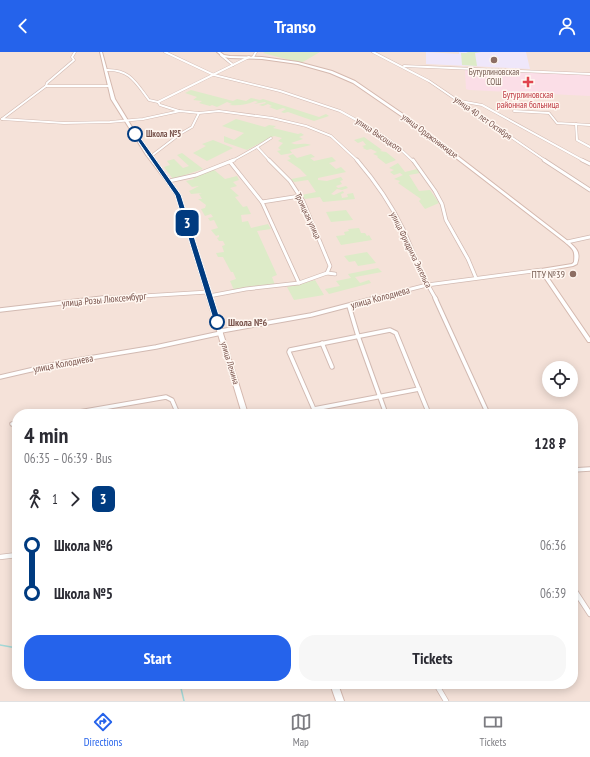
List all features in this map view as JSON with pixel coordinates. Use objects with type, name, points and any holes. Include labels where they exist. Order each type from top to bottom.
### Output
[{"type":"main road","name":"улица Ленина","points":[[102,52],[113,99],[150,157],[179,198],[244,409]]},
{"type":"main road","name":"улица Орджоникидзе","points":[[219,53],[230,58],[251,57],[274,59],[312,67],[331,72],[354,82],[404,116],[575,249],[577,254],[576,263],[569,266],[541,270]]},
{"type":"main road","points":[[541,270],[590,341]]},
{"type":"main road","points":[[336,689],[340,701]]},
{"type":"street","points":[[1,120],[46,86],[47,83],[74,60],[72,57],[75,52]]},
{"type":"street","name":"улица Высоцкого","points":[[165,52],[214,75],[280,91],[340,112],[371,128],[395,144],[412,159],[435,191],[442,204],[446,220],[468,259],[476,278]]},
{"type":"street","points":[[158,102],[167,96],[251,57],[256,52]]},
{"type":"street","name":"улица 40 лет Октября","points":[[373,52],[429,81],[590,190]]},
{"type":"street","points":[[219,53],[233,65]]},
{"type":"street","points":[[402,66],[590,74]]},
{"type":"street","points":[[106,70],[119,70],[127,73],[149,100],[180,111]]},
{"type":"street","points":[[46,86],[109,86]]},
{"type":"street","points":[[457,100],[482,105],[590,164]]},
{"type":"street","name":"улица Фридриха Энгельса","points":[[1,120],[64,123],[126,120],[180,111],[199,113],[218,111],[272,118],[316,129],[339,142],[356,159],[376,183],[402,228],[427,285],[439,304],[486,409]]},
{"type":"street","points":[[514,111],[549,113],[557,123],[590,125]]},
{"type":"street","points":[[150,157],[180,134],[192,127],[199,113]]},
{"type":"street","points":[[576,124],[577,140],[590,147]]},
{"type":"street","points":[[169,182],[196,175],[230,162],[272,138]]},
{"type":"street","name":"Троицкая улица","points":[[257,147],[290,181],[300,196],[330,266],[327,273]]},
{"type":"street","points":[[230,162],[262,202],[300,283]]},
{"type":"street","points":[[262,202],[300,196]]},
{"type":"street","points":[[567,242],[590,237]]},
{"type":"street","name":"улица Колодиева","points":[[0,377],[65,362],[156,347],[221,332],[299,317],[349,306],[427,285],[541,270]]},
{"type":"street","points":[[209,294],[300,283],[327,273],[335,274]]},
{"type":"street","name":"улица Розы Люксембург","points":[[0,310],[105,298],[209,294]]},
{"type":"street","points":[[349,306],[384,409]]},
{"type":"street","points":[[419,389],[314,409],[289,352],[292,349],[322,343],[390,330],[395,331],[419,389],[427,409]]},
{"type":"street","points":[[322,343],[332,367]]},
{"type":"street","points":[[95,409],[166,396],[172,400],[176,409]]},
{"type":"street","points":[[578,470],[589,470]]},
{"type":"street","points":[[0,557],[12,556]]},
{"type":"street","points":[[578,596],[590,614]]},
{"type":"street","points":[[439,689],[446,701]]},
{"type":"shaded area","points":[[0,52],[590,52],[590,701],[0,701]]},
{"type":"shaded area","name":"Бутурлиновская СОШ","points":[[426,52],[459,54],[459,52],[526,52],[530,69],[426,64]]},
{"type":"shaded area","name":"Бутурлиновская районная больница","points":[[465,70],[590,75],[590,96],[469,90],[466,89]]},
{"type":"green space","points":[[320,52],[301,63],[263,53]]},
{"type":"green space","points":[[466,52],[481,52],[475,53],[477,66],[462,65],[461,53],[468,53]]},
{"type":"green space","points":[[191,90],[233,101],[237,99],[246,101],[251,98],[260,100],[263,99],[319,117],[326,114],[329,116],[314,121],[288,112],[281,112],[286,109],[283,108],[277,110],[269,107],[272,106],[268,104],[263,106],[259,105],[266,103],[265,102],[254,104],[258,102],[255,101],[239,105],[229,105],[232,104],[227,102],[217,107],[212,105],[210,106],[199,103],[202,101],[193,100],[197,97],[185,93]]},
{"type":"green space","points":[[236,119],[265,127],[269,125],[276,126],[273,128],[298,134],[301,133],[304,135],[299,137],[303,139],[291,143],[311,145],[290,150],[292,153],[281,155],[277,151],[281,150],[278,148],[283,143],[278,141],[282,138],[274,136],[247,150],[224,142],[224,136],[234,140],[244,133],[222,126]]},
{"type":"green space","points":[[364,137],[382,150],[380,151],[386,152],[396,160],[386,164],[377,157],[378,156],[373,154],[377,152],[371,149],[367,150],[363,148],[364,147],[362,146],[366,145],[363,141],[358,143],[354,140]]},
{"type":"green space","points":[[213,140],[233,148],[207,161],[193,153],[206,146],[202,144]]},
{"type":"green space","points":[[182,153],[203,169],[173,179],[164,167],[170,165],[167,161],[174,159],[183,168],[189,166],[177,155]]},
{"type":"green space","points":[[293,154],[297,158],[311,154],[315,157],[310,158],[314,161],[332,157],[336,161],[329,163],[336,169],[341,167],[346,172],[318,178],[318,180],[327,181],[341,177],[343,180],[340,181],[342,184],[336,186],[338,188],[346,186],[348,188],[342,190],[337,189],[331,194],[334,195],[343,191],[344,193],[341,194],[342,198],[348,197],[347,194],[353,193],[355,199],[323,202],[320,197],[305,199],[302,195],[316,192],[308,180],[294,182],[291,179],[307,176],[287,160],[291,159],[288,156]]},
{"type":"green space","points":[[398,163],[405,172],[417,169],[420,173],[409,175],[419,191],[430,190],[439,203],[425,209],[419,201],[421,199],[398,183],[400,181],[394,179],[403,175],[400,173],[394,175],[390,172],[394,170],[389,168]]},
{"type":"green space","points":[[213,169],[225,179],[237,176],[239,180],[233,182],[237,186],[230,188],[239,196],[235,197],[243,207],[247,206],[251,214],[241,215],[242,222],[248,221],[251,228],[268,224],[271,229],[257,231],[277,275],[272,277],[275,285],[234,290],[230,281],[236,279],[233,272],[231,272],[223,257],[218,257],[216,253],[224,252],[222,246],[225,245],[223,241],[219,241],[217,238],[219,235],[216,236],[211,230],[218,228],[214,220],[210,221],[208,218],[213,217],[211,214],[205,216],[201,209],[205,208],[206,205],[198,199],[202,199],[199,194],[202,193],[191,194],[189,191],[199,186],[192,187],[186,181],[194,179],[190,175]]},
{"type":"green space","points":[[346,210],[353,220],[331,222],[326,212]]},
{"type":"green space","points":[[359,228],[361,233],[365,233],[367,236],[369,235],[372,240],[341,245],[336,236],[345,235],[344,232],[349,231],[348,229]]},
{"type":"green space","points":[[367,252],[376,263],[358,266],[355,261],[349,262],[344,256]]},
{"type":"green space","points":[[378,268],[382,272],[355,277],[360,283],[369,280],[371,283],[329,294],[325,289],[340,286],[336,281],[351,278],[348,274]]},
{"type":"green space","points":[[315,280],[324,295],[294,300],[287,287]]},
{"type":"waterway","points":[[0,645],[12,647]]},
{"type":"waterway","points":[[181,689],[184,701]]},
{"type":"bus line","name":"3","points":[[135,134],[148,155],[178,195],[217,322]]},
{"type":"place","name":"Бутурлиновская СОШ","points":[[494,60]]},
{"type":"place","name":"Бутурлиновская районная больница","points":[[528,82]]},
{"type":"place","name":"Школа №5","points":[[135,134]]},
{"type":"place","name":"ПТУ №39","points":[[573,274]]},
{"type":"place","name":"Школа №6","points":[[217,322]]}]
